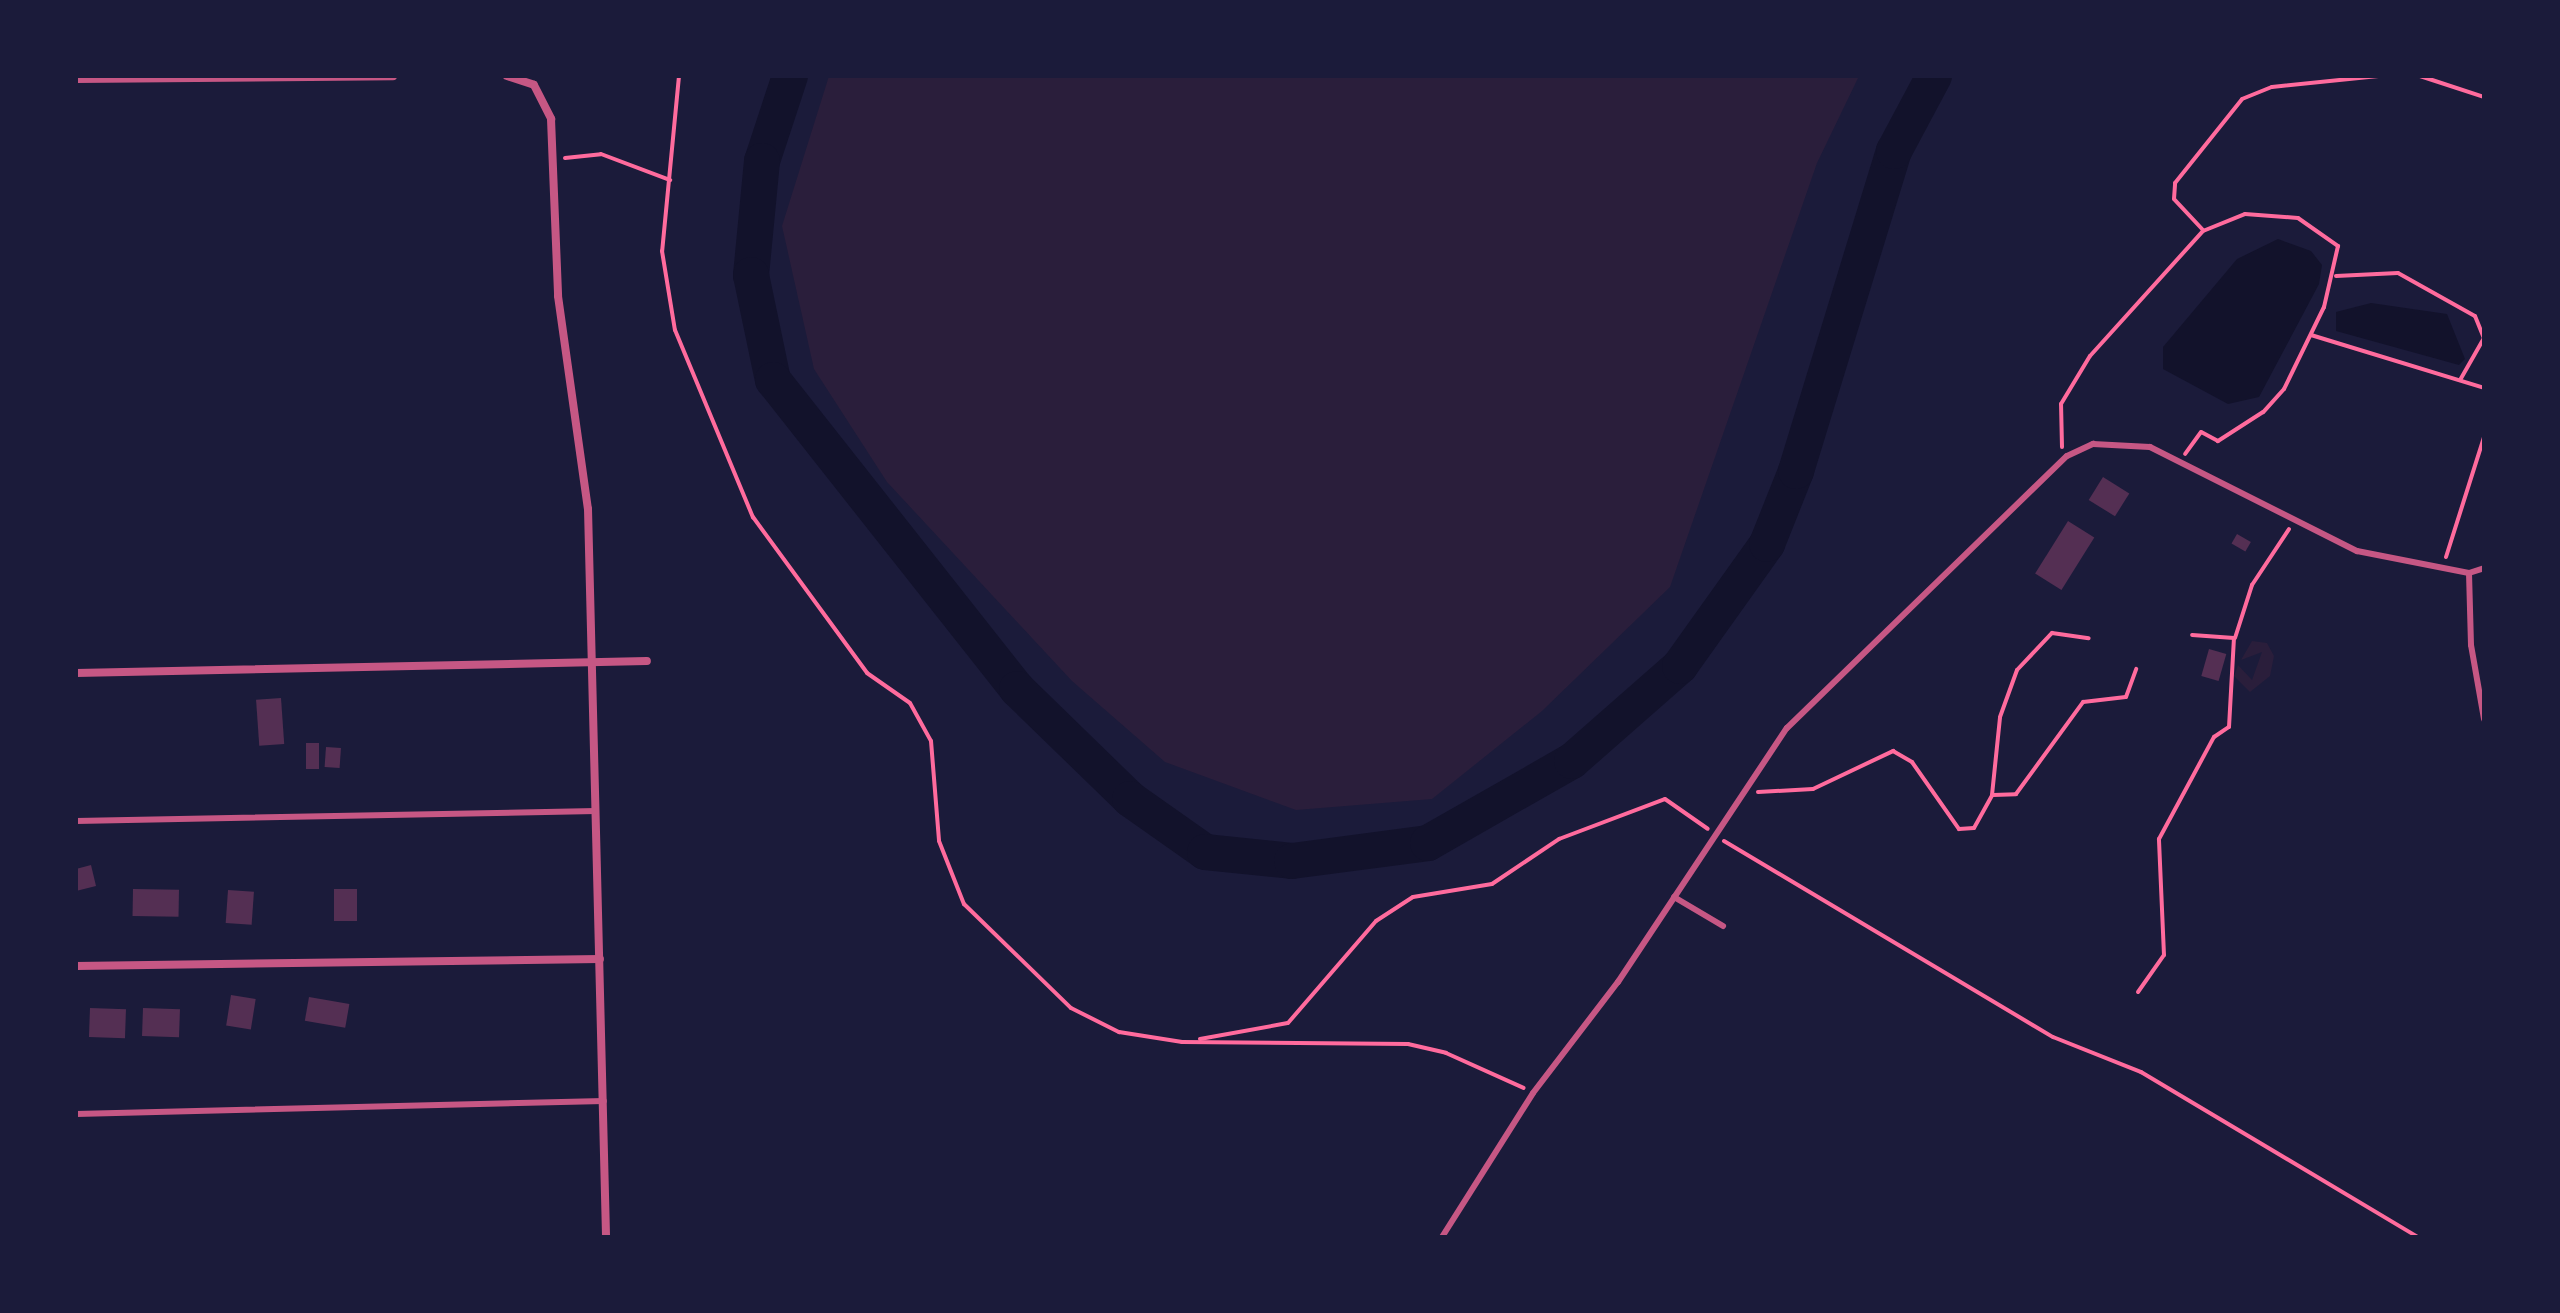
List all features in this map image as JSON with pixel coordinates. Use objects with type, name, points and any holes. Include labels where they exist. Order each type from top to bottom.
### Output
[{"type":"street","points":[[76,79],[393,76]]},
{"type":"street","points":[[507,76],[534,85],[551,119],[558,296],[588,509],[606,1237]]},
{"type":"street","points":[[76,673],[647,661]]},
{"type":"street","points":[[76,966],[600,959]]},
{"type":"lane","points":[[1442,1237],[1533,1093],[1674,897],[1713,833],[1787,728],[2067,456],[2123,441],[2181,461],[2289,522],[2357,551],[2469,573],[2484,568]]},
{"type":"lane","points":[[2469,573],[2471,645],[2484,719]]},
{"type":"lane","points":[[76,821],[596,811]]},
{"type":"lane","points":[[1674,897],[1723,926]]},
{"type":"lane","points":[[76,1114],[604,1101]]},
{"type":"path","points":[[679,76],[662,251],[675,330],[753,517],[867,673],[910,703],[931,741],[939,841],[964,904],[1071,1008],[1119,1032],[1182,1042],[1408,1044],[1446,1053],[1533,1093]]},
{"type":"path","points":[[2203,231],[2174,199],[2175,183],[2242,99],[2272,87],[2378,76]]},
{"type":"path","points":[[2420,76],[2484,97]]},
{"type":"path","points":[[552,161],[601,154],[670,180]]},
{"type":"path","points":[[2067,456],[2061,404],[2090,356],[2203,231],[2245,214],[2298,218],[2338,246],[2336,276],[2311,335],[2263,412],[2218,441],[2201,432],[2181,461]]},
{"type":"path","points":[[2336,276],[2398,273],[2475,316],[2484,338],[2460,380]]},
{"type":"path","points":[[2311,335],[2484,388]]},
{"type":"path","points":[[2443,567],[2484,437]]},
{"type":"path","points":[[2138,992],[2164,955],[2159,839],[2214,737],[2229,727],[2234,638],[2252,585],[2289,522]]},
{"type":"path","points":[[1745,787],[1790,794],[1813,789],[1893,751],[1912,762],[1959,829],[1974,828],[1992,795],[2000,717],[2017,670],[2052,633],[2089,638]]},
{"type":"path","points":[[2192,635],[2234,638]]},
{"type":"path","points":[[1992,795],[2016,794],[2083,702],[2126,697],[2136,669]]},
{"type":"path","points":[[1182,1042],[1288,1023],[1353,944],[1395,908],[1413,897],[1492,884],[1559,839],[1629,809],[1665,799],[1713,833],[2028,1022],[2141,1072],[2418,1237]]},
{"type":"shaded area","points":[[829,76],[1859,76],[1817,163],[1670,587],[1542,711],[1432,799],[1296,810],[1165,762],[1072,681],[887,482],[814,369],[782,226]]},
{"type":"shaded area","points":[[2278,239],[2311,251],[2322,265],[2319,284],[2259,397],[2228,404],[2163,369],[2163,347],[2237,259]]},
{"type":"shaded area","points":[[2371,303],[2447,314],[2465,359],[2459,365],[2336,331],[2336,312]]},
{"type":"shaded area","points":[[2252,641],[2267,643],[2274,656],[2270,676],[2250,692],[2234,676],[2238,665],[2252,680],[2262,652],[2241,660]]},
{"type":"building","points":[[2103,477],[2129,493],[2115,516],[2089,500]]},
{"type":"building","points":[[2068,521],[2094,537],[2061,590],[2035,574]]},
{"type":"building","points":[[2237,534],[2251,542],[2245,552],[2232,544]]},
{"type":"building","points":[[2209,649],[2226,654],[2219,681],[2201,676]]},
{"type":"building","points":[[281,698],[284,744],[259,746],[256,700]]},
{"type":"building","points":[[306,743],[319,743],[319,769],[306,769]]},
{"type":"building","points":[[326,747],[341,748],[340,768],[325,767]]},
{"type":"building","points":[[91,865],[96,886],[76,891],[76,869]]},
{"type":"building","points":[[133,889],[179,890],[179,917],[133,916]]},
{"type":"building","points":[[334,889],[357,889],[357,921],[334,921]]},
{"type":"building","points":[[228,890],[254,892],[252,925],[226,923]]},
{"type":"building","points":[[231,995],[256,999],[251,1030],[226,1026]]},
{"type":"building","points":[[309,997],[349,1004],[345,1028],[305,1021]]},
{"type":"building","points":[[90,1008],[126,1009],[125,1038],[89,1037]]},
{"type":"building","points":[[143,1008],[180,1009],[179,1037],[142,1036]]},
{"type":"waterway","points":[[790,76],[762,161],[751,275],[773,380],[1017,689],[1130,799],[1205,852],[1292,861],[1428,843],[1572,761],[1680,666],[1767,544],[1796,471],[1894,151],[1934,76]]}]
